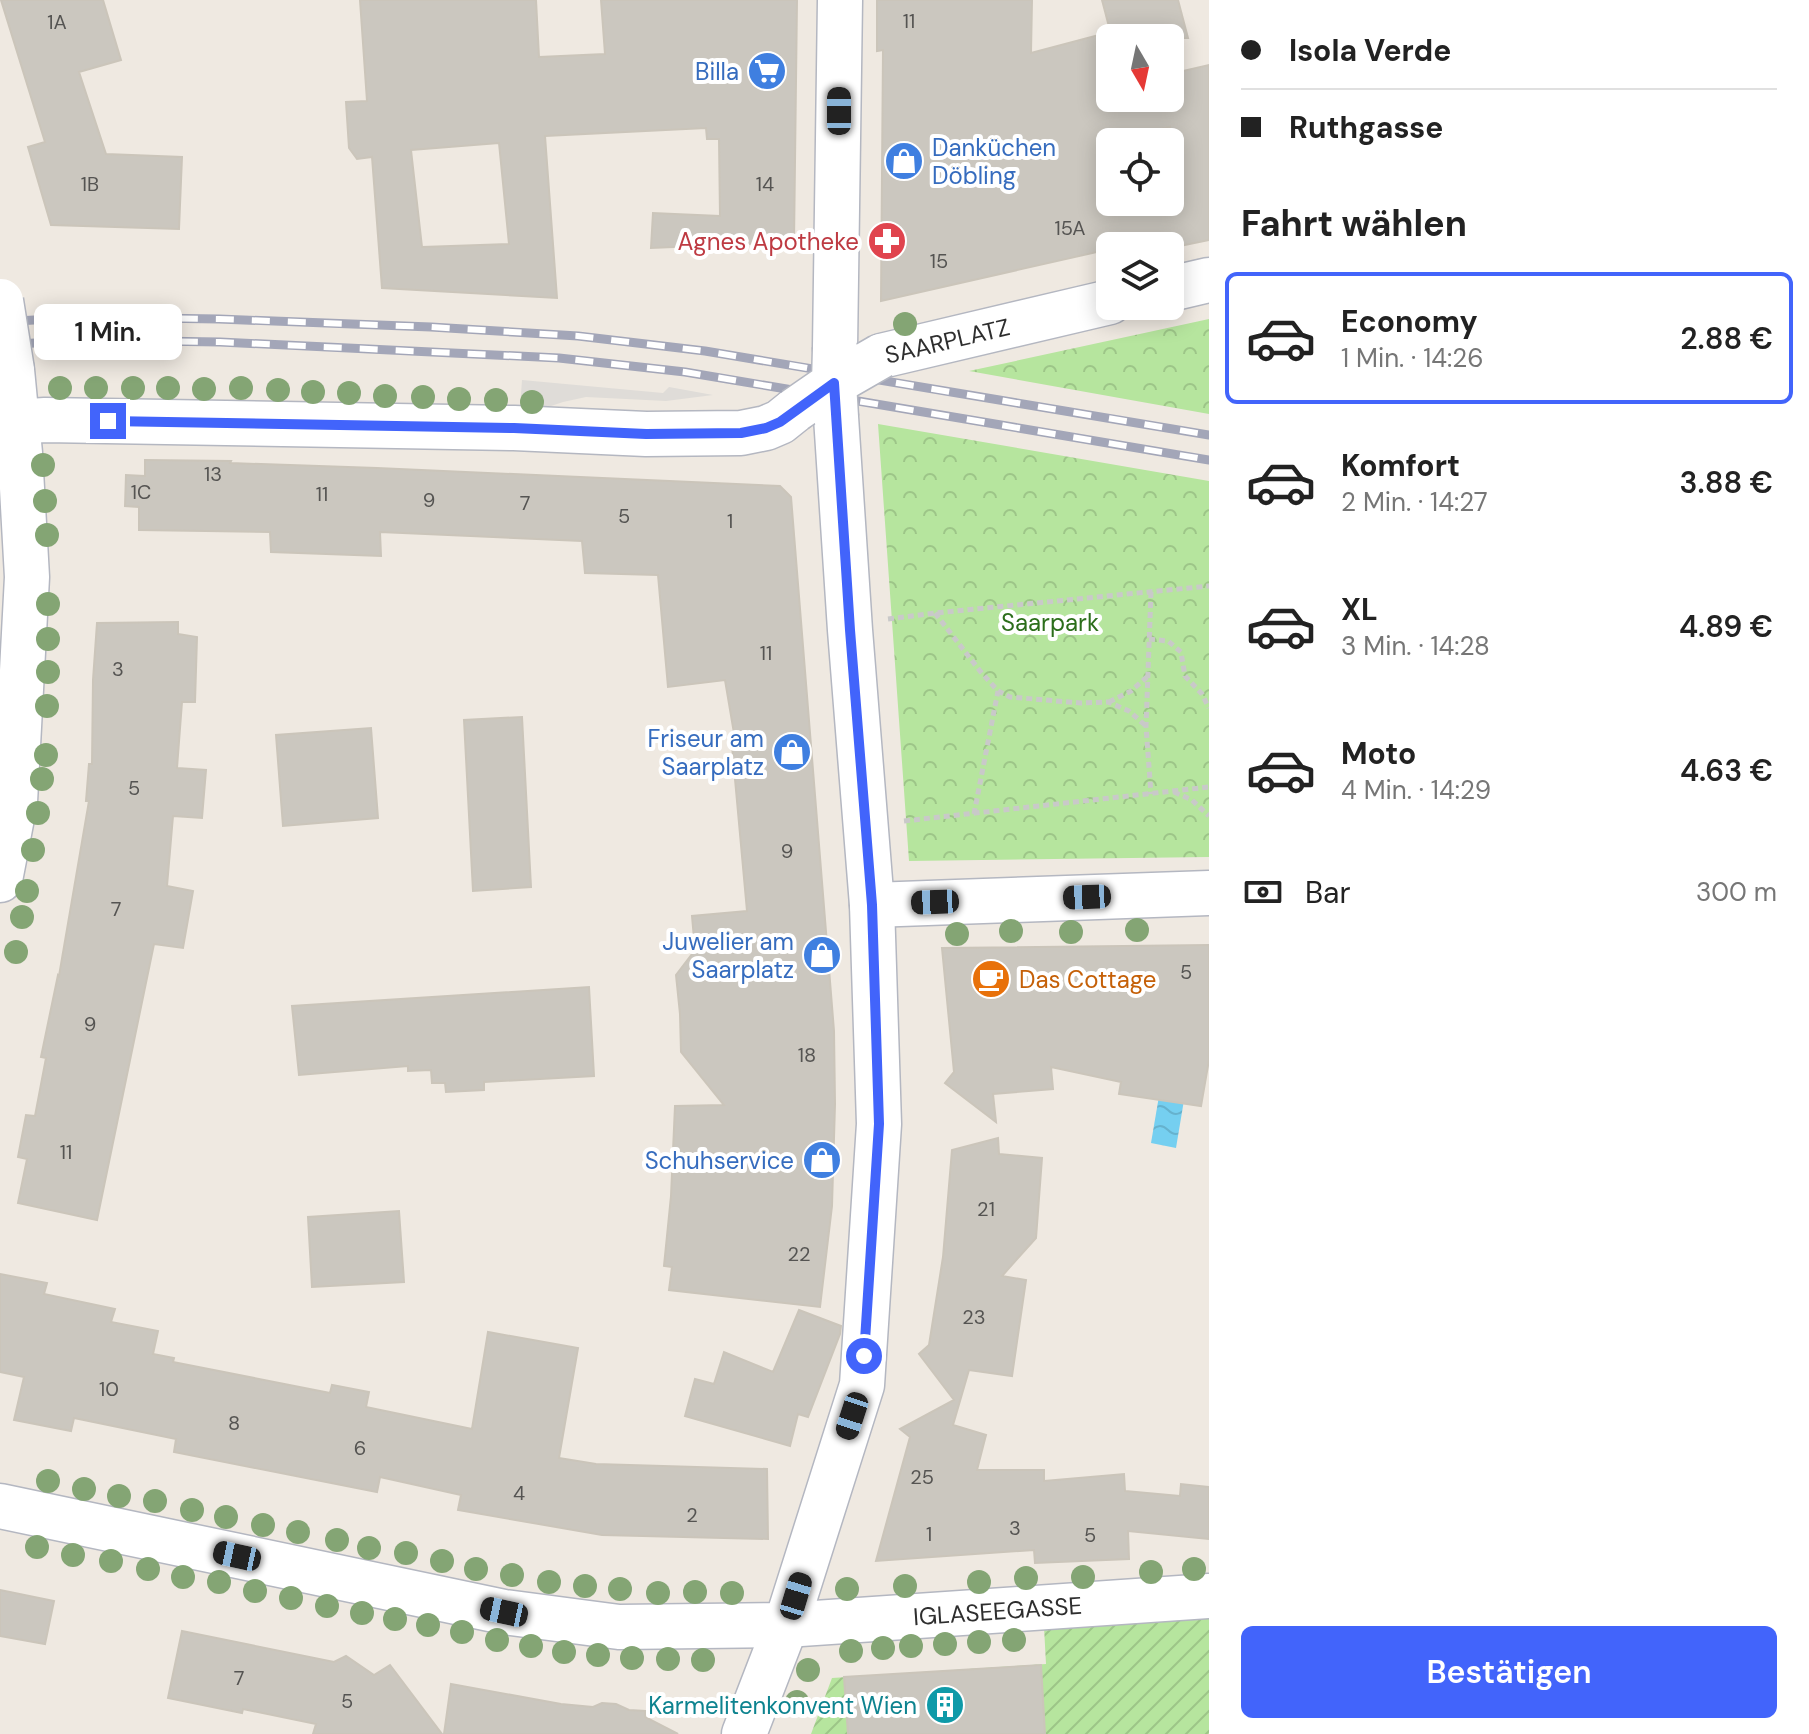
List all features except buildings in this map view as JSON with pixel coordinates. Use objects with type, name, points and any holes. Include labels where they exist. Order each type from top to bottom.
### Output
[{"type":"street","points":[[744,1734],[786,1625],[862,1385],[879,1124],[872,905],[850,630],[825,389],[840,0]]},
{"type":"street","points":[[1184,286],[1209,280]]},
{"type":"street","points":[[0,300],[12,370],[9,422],[27,577],[15,802],[0,880]]},
{"type":"street","name":"SAARPLATZ","points":[[9,422],[45,420],[514,428],[646,434],[741,433],[780,422],[825,389],[881,356],[1096,305]]},
{"type":"street","points":[[872,905],[1209,893]]},
{"type":"street","name":"IGLASEEGASSE","points":[[0,1506],[504,1612],[619,1627],[786,1625],[1209,1596]]},
{"type":"path","points":[[884,620],[1209,586]]},
{"type":"path","points":[[1151,592],[1146,726],[1151,794]]},
{"type":"path","points":[[935,613],[998,691],[1010,697],[1108,702],[1129,711],[1146,726]]},
{"type":"path","points":[[1149,639],[1168,641],[1181,652],[1185,676],[1202,694],[1209,708]]},
{"type":"path","points":[[1108,702],[1131,691],[1148,676]]},
{"type":"path","points":[[974,814],[998,691]]},
{"type":"path","points":[[900,822],[1209,787]]},
{"type":"path","points":[[1172,791],[1192,800],[1209,816]]},
{"type":"green space","points":[[1209,319],[1209,414],[969,371]]},
{"type":"green space","name":"Saarpark","points":[[878,424],[1209,481],[1209,857],[909,861]]},
{"type":"green space","points":[[1209,1618],[1209,1734],[811,1734],[832,1678],[1046,1664],[1044,1627]]},
{"type":"shaded area","points":[[522,380],[663,393],[669,387],[713,395],[666,401],[586,397],[548,407],[520,408]]},
{"type":"water","points":[[1159,1096],[1184,1100],[1176,1148],[1151,1143]]},
{"type":"railway","points":[[0,322],[85,317],[219,319],[578,336],[705,351],[1209,435]]},
{"type":"railway","points":[[0,345],[88,340],[220,342],[559,358],[685,372],[1209,460]]},
{"type":"place","name":"Billa","points":[[767,71]]},
{"type":"place","name":"Danküchen Döbling","points":[[904,161]]},
{"type":"place","name":"Agnes Apotheke","points":[[887,241]]},
{"type":"place","name":"Friseur am Saarplatz","points":[[792,752]]},
{"type":"place","name":"Juwelier am Saarplatz","points":[[822,955]]},
{"type":"place","name":"Das Cottage","points":[[991,979]]},
{"type":"place","name":"Schuhservice","points":[[822,1160]]},
{"type":"place","name":"Karmelitenkonvent Wien","points":[[945,1705]]},
{"type":"route","points":[[108,421],[514,428],[646,434],[741,433],[780,422],[834,383],[872,905],[879,1124],[864,1356]]}]
